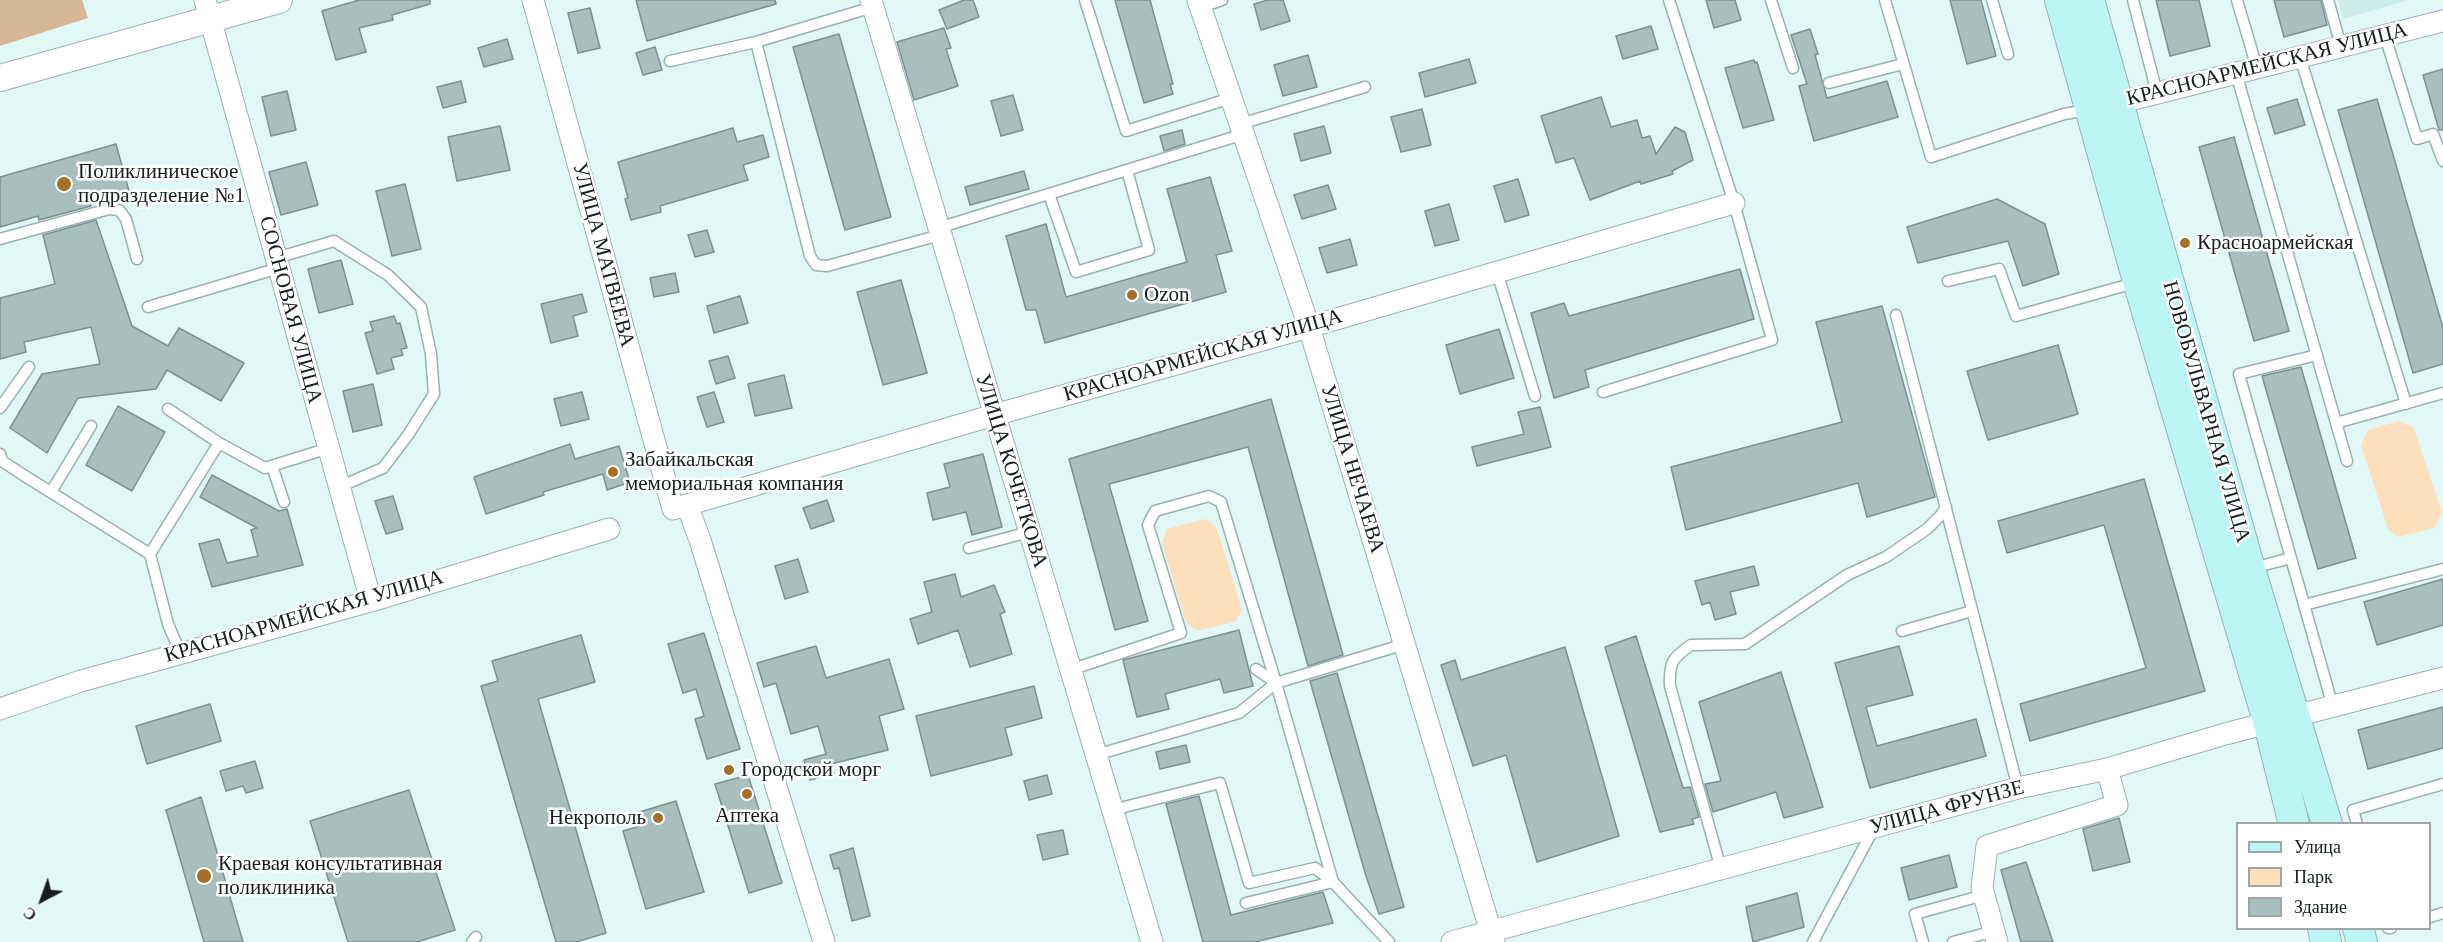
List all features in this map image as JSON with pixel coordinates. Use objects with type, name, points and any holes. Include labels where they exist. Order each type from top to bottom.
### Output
[{"type":"main road","name":"НОВОБУЛЬВАРНАЯ УЛИЦА","points":[[2060,0],[2105,106],[2250,568],[2282,720],[2295,822]]},
{"type":"main road","name":"НОВОБУЛЬВАРНАЯ УЛИЦА","points":[[2089,0],[2105,106],[2138,282],[2282,720],[2326,822]]},
{"type":"street","points":[[0,78],[219,8],[279,0]]},
{"type":"street","name":"УЛИЦА МАТВЕЕВА","points":[[533,0],[680,507],[700,540],[824,942]]},
{"type":"street","name":"УЛИЦА КОЧЕТКОВА","points":[[872,4],[1152,942]]},
{"type":"street","name":"УЛИЦА НЕЧАЕВА","points":[[1199,4],[1309,327],[1493,937]]},
{"type":"street","name":"СОСНОВАЯ УЛИЦА","points":[[219,8],[278,263],[370,601]]},
{"type":"street","name":"КРАСНОАРМЕЙСКАЯ УЛИЦА","points":[[2105,106],[2443,21]]},
{"type":"street","name":"КРАСНОАРМЕЙСКАЯ УЛИЦА","points":[[680,507],[1734,203]]},
{"type":"street","name":"КРАСНОАРМЕЙСКАЯ УЛИЦА","points":[[0,709],[81,681],[370,601],[609,529]]},
{"type":"street","name":"УЛИЦА ФРУНЗЕ","points":[[1452,942],[1493,937],[1722,869],[2018,788],[2107,769],[2443,678]]},
{"type":"street","points":[[1996,937],[1982,888],[1987,846],[2117,805],[2107,769]]},
{"type":"lane","points":[[1085,0],[1126,130],[1232,98]]},
{"type":"lane","points":[[1199,4],[1222,0]]},
{"type":"lane","points":[[1603,392],[1772,340],[1734,203],[1670,0]]},
{"type":"lane","points":[[1771,0],[1793,68]]},
{"type":"lane","points":[[1885,0],[1931,157],[2064,114],[2105,106]]},
{"type":"lane","points":[[1992,0],[2008,54]]},
{"type":"lane","points":[[2133,0],[2157,93]]},
{"type":"lane","points":[[2237,0],[2257,68]]},
{"type":"lane","points":[[2328,0],[2341,46]]},
{"type":"lane","points":[[670,61],[756,42],[872,4]]},
{"type":"lane","points":[[2385,36],[2417,139],[2438,133],[2443,161]]},
{"type":"lane","points":[[756,42],[810,256],[816,265],[827,266],[1127,170],[1365,87]]},
{"type":"lane","points":[[2300,57],[2406,404]]},
{"type":"lane","points":[[1829,83],[1903,64]]},
{"type":"lane","points":[[2236,73],[2347,461]]},
{"type":"lane","points":[[1049,194],[1076,272],[1149,250],[1127,170]]},
{"type":"lane","points":[[0,239],[109,209],[119,210],[126,219],[136,259]]},
{"type":"lane","points":[[148,307],[278,263],[334,241],[388,275],[421,308],[431,354],[434,394],[408,435],[383,468],[339,487]]},
{"type":"lane","points":[[1948,281],[1999,270],[2016,316],[2138,282]]},
{"type":"lane","points":[[1497,272],[1535,396]]},
{"type":"lane","points":[[1896,315],[2018,788]]},
{"type":"lane","points":[[2317,355],[2239,374],[2333,707]]},
{"type":"lane","points":[[0,408],[29,367]]},
{"type":"lane","points":[[2336,423],[2443,393]]},
{"type":"lane","points":[[168,410],[219,443],[266,468],[328,448]]},
{"type":"lane","points":[[51,492],[91,426]]},
{"type":"lane","points":[[150,554],[219,443]]},
{"type":"lane","points":[[1,458],[150,554],[168,624],[180,652]]},
{"type":"lane","points":[[272,466],[284,502]]},
{"type":"lane","points":[[1070,670],[1181,633],[1148,525],[1155,511],[1209,496],[1221,502],[1333,882]]},
{"type":"lane","points":[[1722,869],[1670,686],[1669,671],[1672,661],[1691,645],[1745,644],[1846,575],[1886,557],[1927,529],[1946,507]]},
{"type":"lane","points":[[969,548],[1029,532]]},
{"type":"lane","points":[[2250,568],[2291,558]]},
{"type":"lane","points":[[2304,606],[2443,569]]},
{"type":"lane","points":[[1902,631],[1972,611]]},
{"type":"lane","points":[[1096,754],[1239,713],[1276,683],[1405,644]]},
{"type":"lane","points":[[1256,669],[1276,683]]},
{"type":"lane","points":[[1112,810],[1220,783],[1249,883],[1315,868],[1333,882],[1389,942]]},
{"type":"lane","points":[[2356,822],[2353,810],[2443,784]]},
{"type":"lane","points":[[1813,942],[1874,828]]},
{"type":"lane","points":[[1246,903],[1333,882]]},
{"type":"lane","points":[[1923,942],[1914,914],[1984,895]]},
{"type":"lane","points":[[1953,942],[1996,937]]},
{"type":"shaded area","points":[[0,0],[82,0],[88,18],[0,46]]},
{"type":"shaded area","points":[[2338,0],[2408,0],[2343,19]]},
{"type":"green space","points":[[2399,421],[2414,428],[2442,513],[2434,528],[2398,537],[2388,529],[2361,445],[2368,430]]},
{"type":"green space","points":[[1204,519],[1216,526],[1242,610],[1236,621],[1198,631],[1186,623],[1162,543],[1167,529]]},
{"type":"building","points":[[359,0],[430,0],[430,4],[392,15],[393,20],[359,28],[366,52],[336,60],[322,11]]},
{"type":"building","points":[[636,0],[775,0],[776,4],[647,41]]},
{"type":"building","points":[[964,0],[973,0],[979,17],[947,29],[939,10]]},
{"type":"building","points":[[1115,0],[1150,0],[1173,84],[1170,84],[1173,94],[1144,103]]},
{"type":"building","points":[[1268,0],[1283,0],[1290,21],[1261,30],[1254,4]]},
{"type":"building","points":[[1706,0],[1735,0],[1741,20],[1714,28]]},
{"type":"building","points":[[1950,0],[1981,0],[1996,56],[1967,64]]},
{"type":"building","points":[[2156,0],[2199,0],[2210,46],[2170,56]]},
{"type":"building","points":[[2274,0],[2321,0],[2327,25],[2284,37]]},
{"type":"building","points":[[590,8],[600,48],[578,53],[568,13]]},
{"type":"building","points":[[1651,26],[1658,49],[1623,59],[1616,36]]},
{"type":"building","points":[[944,28],[951,48],[946,49],[958,86],[914,100],[897,42]]},
{"type":"building","points":[[1810,29],[1827,98],[1887,81],[1898,117],[1814,141],[1799,86],[1807,84],[1791,35]]},
{"type":"building","points":[[839,34],[891,217],[845,230],[793,47]]},
{"type":"building","points":[[507,39],[513,59],[484,67],[478,48]]},
{"type":"building","points":[[655,47],[662,70],[643,75],[636,53]]},
{"type":"building","points":[[1308,55],[1317,87],[1283,96],[1274,65]]},
{"type":"building","points":[[1469,59],[1476,83],[1425,97],[1419,73]]},
{"type":"building","points":[[1754,60],[1755,63],[1757,62],[1774,120],[1743,128],[1725,68]]},
{"type":"building","points":[[2443,69],[2443,130],[2439,130],[2423,75]]},
{"type":"building","points":[[461,81],[466,102],[443,108],[437,87]]},
{"type":"building","points":[[287,91],[296,130],[271,136],[262,97]]},
{"type":"building","points":[[1013,95],[1023,130],[1001,136],[991,101]]},
{"type":"building","points":[[1601,97],[1611,127],[1637,120],[1642,138],[1650,136],[1656,154],[1675,127],[1685,132],[1693,160],[1672,171],[1673,174],[1641,184],[1640,181],[1590,200],[1574,158],[1556,163],[1541,116]]},
{"type":"building","points":[[2297,99],[2305,125],[2275,134],[2267,108]]},
{"type":"building","points":[[2377,99],[2443,328],[2443,364],[2413,373],[2338,110]]},
{"type":"building","points":[[1422,109],[1431,145],[1401,152],[1391,117]]},
{"type":"building","points":[[500,126],[510,170],[457,181],[448,137]]},
{"type":"building","points":[[1324,126],[1331,153],[1301,161],[1294,134]]},
{"type":"building","points":[[733,128],[737,142],[763,135],[769,157],[743,165],[748,180],[660,206],[661,212],[631,220],[625,199],[628,198],[618,162]]},
{"type":"building","points":[[1182,130],[1185,144],[1164,151],[1160,136]]},
{"type":"building","points":[[2234,137],[2289,331],[2254,341],[2199,147]]},
{"type":"building","name":"Поликлиническое подразделение №1","points":[[116,144],[129,191],[90,202],[91,206],[39,220],[38,216],[0,227],[0,177]]},
{"type":"building","points":[[306,162],[318,205],[281,215],[269,172]]},
{"type":"building","points":[[1024,171],[1029,189],[970,205],[965,187]]},
{"type":"building","points":[[1210,177],[1232,251],[1216,255],[1226,292],[1045,343],[1036,310],[1026,310],[1006,236],[1046,224],[1066,297],[1187,262],[1167,189]]},
{"type":"building","points":[[1518,179],[1529,215],[1505,222],[1494,186]]},
{"type":"building","points":[[405,184],[421,249],[392,256],[376,191]]},
{"type":"building","points":[[1328,185],[1336,209],[1302,219],[1294,195]]},
{"type":"building","points":[[1997,199],[2045,224],[2059,274],[2023,286],[2008,241],[1918,263],[1907,227]]},
{"type":"building","points":[[1449,204],[1459,240],[1435,246],[1425,211]]},
{"type":"building","points":[[96,220],[132,326],[168,346],[179,328],[244,363],[221,401],[167,370],[156,389],[78,398],[47,453],[10,428],[42,374],[100,364],[91,327],[24,342],[26,352],[0,359],[0,298],[55,284],[43,235]]},
{"type":"building","points":[[707,230],[714,252],[695,257],[688,235]]},
{"type":"building","points":[[1350,239],[1357,265],[1327,273],[1319,248]]},
{"type":"building","points":[[341,260],[353,304],[319,313],[308,269]]},
{"type":"building","points":[[1740,269],[1754,319],[1585,370],[1589,387],[1554,398],[1531,313],[1564,303],[1569,316]]},
{"type":"building","points":[[675,273],[679,292],[654,297],[650,278]]},
{"type":"building","points":[[901,280],[927,373],[883,385],[857,292]]},
{"type":"building","points":[[582,294],[587,312],[573,316],[578,336],[551,343],[541,304]]},
{"type":"building","points":[[740,296],[748,323],[714,333],[707,306]]},
{"type":"building","points":[[1882,306],[1935,497],[1867,517],[1858,483],[1686,530],[1671,467],[1842,422],[1816,322]]},
{"type":"building","points":[[394,316],[397,324],[400,323],[407,348],[401,349],[403,355],[391,358],[394,369],[377,374],[365,333],[373,331],[370,322]]},
{"type":"building","points":[[1499,329],[1514,378],[1460,394],[1446,345]]},
{"type":"building","points":[[2058,345],[2078,414],[1988,440],[1967,371]]},
{"type":"building","points":[[728,356],[735,378],[716,384],[709,361]]},
{"type":"building","points":[[2301,367],[2356,558],[2318,569],[2262,376]]},
{"type":"building","points":[[784,375],[792,408],[755,416],[748,384]]},
{"type":"building","points":[[373,384],[382,425],[353,432],[343,391]]},
{"type":"building","points":[[582,392],[589,419],[561,426],[554,399]]},
{"type":"building","points":[[714,392],[724,422],[707,427],[697,397]]},
{"type":"building","points":[[1271,399],[1343,655],[1308,666],[1248,447],[1109,484],[1148,621],[1115,630],[1069,459]]},
{"type":"building","points":[[118,406],[165,432],[132,491],[86,465]]},
{"type":"building","points":[[1540,407],[1551,447],[1477,466],[1472,447],[1524,434],[1518,412]]},
{"type":"building","points":[[570,444],[575,459],[619,446],[630,482],[607,490],[603,474],[543,492],[544,495],[486,514],[474,477]]},
{"type":"building","points":[[983,454],[1002,527],[972,535],[966,512],[933,520],[927,493],[950,487],[944,464]]},
{"type":"building","points":[[212,475],[279,511],[287,509],[303,565],[212,587],[199,544],[219,539],[227,563],[258,556],[251,530],[257,528],[200,497]]},
{"type":"building","points":[[2144,479],[2205,691],[2030,741],[2020,704],[2146,668],[2104,525],[2007,553],[1998,521]]},
{"type":"building","points":[[393,496],[403,529],[386,534],[375,501]]},
{"type":"building","points":[[827,500],[834,521],[811,529],[803,508]]},
{"type":"building","points":[[798,559],[808,592],[785,599],[775,566]]},
{"type":"building","points":[[1754,566],[1759,585],[1730,592],[1736,614],[1715,620],[1710,602],[1702,605],[1695,581]]},
{"type":"building","points":[[955,574],[961,597],[994,585],[1005,612],[1000,614],[1012,654],[970,667],[958,630],[918,644],[910,619],[932,612],[924,582]]},
{"type":"building","points":[[2443,579],[2443,625],[2377,645],[2364,602]]},
{"type":"building","points":[[1239,630],[1253,686],[1224,693],[1220,679],[1165,694],[1169,709],[1137,717],[1123,660]]},
{"type":"building","points":[[704,633],[740,749],[707,759],[695,719],[704,716],[696,689],[683,693],[668,644]]},
{"type":"building","points":[[581,635],[595,682],[538,699],[606,933],[576,942],[556,942],[481,686],[498,681],[492,661]]},
{"type":"building","points":[[1636,636],[1683,788],[1690,787],[1699,817],[1692,819],[1694,824],[1660,832],[1605,647]]},
{"type":"building","points":[[816,646],[826,678],[889,659],[904,709],[879,716],[888,750],[831,764],[834,773],[810,780],[804,760],[826,754],[818,726],[791,734],[776,683],[764,687],[757,663]]},
{"type":"building","points":[[1899,646],[1913,695],[1866,707],[1877,746],[1976,719],[1986,756],[1870,788],[1835,663]]},
{"type":"building","points":[[1565,647],[1619,836],[1537,862],[1506,755],[1473,766],[1441,665],[1455,660],[1461,680]]},
{"type":"building","points":[[1781,672],[1823,807],[1784,818],[1776,792],[1713,812],[1705,784],[1721,781],[1699,702]]},
{"type":"building","points":[[1337,673],[1404,907],[1379,914],[1310,681]]},
{"type":"building","points":[[1034,686],[1042,718],[1005,728],[1012,755],[931,776],[916,716]]},
{"type":"building","points":[[210,704],[221,741],[147,764],[136,726]]},
{"type":"building","points":[[2443,707],[2443,748],[2368,769],[2358,730]]},
{"type":"building","points":[[1186,745],[1190,762],[1160,769],[1156,752]]},
{"type":"building","points":[[255,761],[263,788],[246,793],[243,786],[226,791],[220,771]]},
{"type":"building","points":[[748,775],[782,883],[749,893],[715,784]]},
{"type":"building","points":[[1047,775],[1052,794],[1029,800],[1024,781]]},
{"type":"building","points":[[409,790],[455,930],[417,942],[348,942],[310,821]]},
{"type":"building","points":[[1199,796],[1231,915],[1323,892],[1333,923],[1255,942],[1203,942],[1166,804]]},
{"type":"building","name":"Краевая консультативная поликлиника","points":[[201,797],[243,942],[204,942],[166,810]]},
{"type":"building","points":[[676,801],[704,892],[646,909],[623,831],[640,826],[636,813]]},
{"type":"building","points":[[2119,818],[2130,862],[2093,871],[2083,829]]},
{"type":"building","points":[[1063,830],[1068,854],[1043,860],[1037,835]]},
{"type":"building","points":[[853,848],[870,916],[852,921],[839,868],[834,869],[830,855]]},
{"type":"building","points":[[1949,855],[1957,887],[1909,900],[1901,868]]},
{"type":"building","points":[[2026,862],[2053,942],[2021,942],[2001,870]]},
{"type":"building","points":[[1797,893],[1804,927],[1753,942],[1746,907]]},
{"type":"place","name":"Поликлиническое подразделение №1","points":[[64,184]]},
{"type":"place","name":"Красноармейская","points":[[2185,243]]},
{"type":"place","name":"Ozon","points":[[1132,295]]},
{"type":"place","name":"Забайкальская мемориальная компания","points":[[613,472]]},
{"type":"place","name":"Городской морг","points":[[729,770]]},
{"type":"place","name":"Аптека","points":[[747,794]]},
{"type":"place","name":"Некрополь","points":[[658,818]]},
{"type":"place","name":"Краевая консультативная поликлиника","points":[[204,876]]}]
